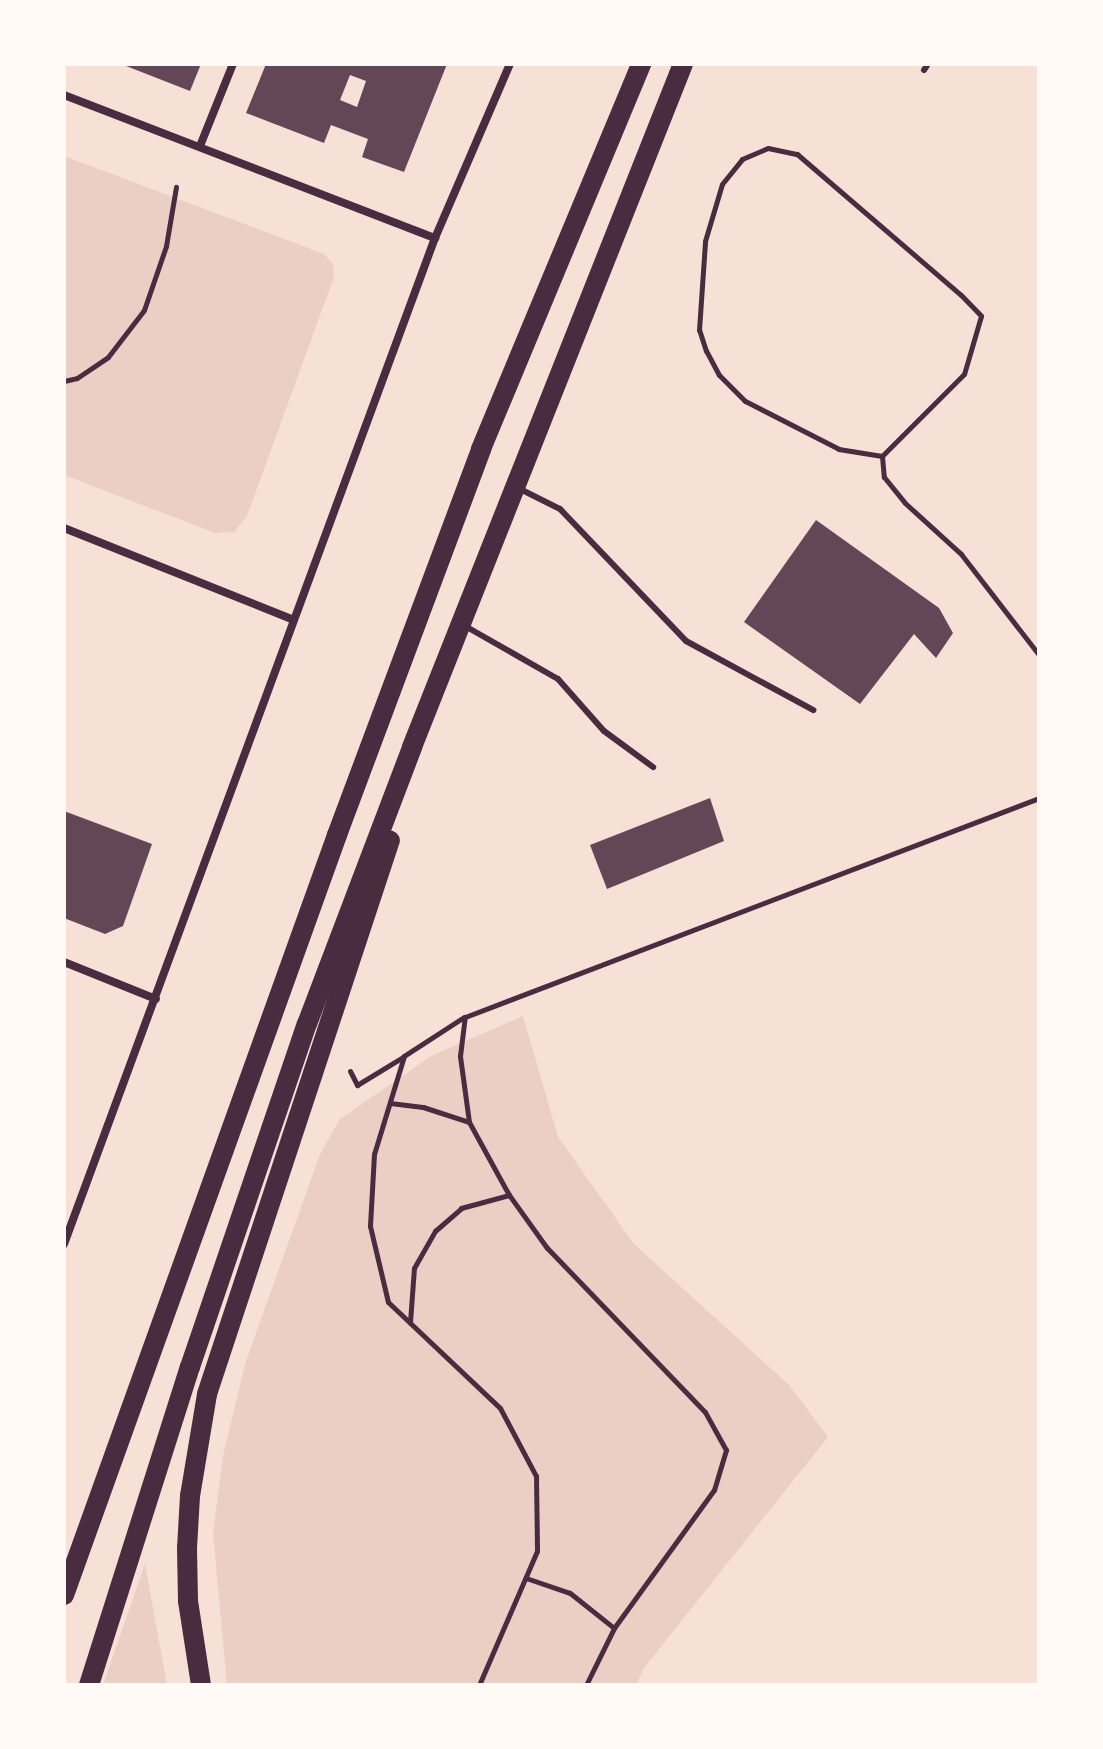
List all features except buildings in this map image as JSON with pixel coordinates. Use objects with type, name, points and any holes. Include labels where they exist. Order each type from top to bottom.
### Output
[{"type":"main road","points":[[64,1595],[332,850],[481,449],[641,64]]},
{"type":"main road","points":[[89,1685],[190,1367],[307,1024],[412,747],[683,64]]},
{"type":"main road","points":[[201,1685],[188,1601],[187,1548],[198,1438],[220,1346],[329,1031],[394,827],[412,747]]},
{"type":"street","points":[[200,146],[233,64]]},
{"type":"street","points":[[64,1244],[435,238],[510,64]]},
{"type":"street","points":[[64,95],[435,238]]},
{"type":"street","points":[[64,528],[292,619]]},
{"type":"street","points":[[64,962],[156,999]]},
{"type":"lane","points":[[517,487],[560,509],[686,641],[813,710]]},
{"type":"lane","points":[[461,624],[558,679],[604,731],[653,767]]},
{"type":"path","points":[[768,148],[797,154],[961,295],[981,316],[964,374],[882,456],[839,449],[745,401],[719,375],[706,351],[699,330],[705,241],[722,184],[742,159],[768,148]]},
{"type":"path","points":[[64,381],[77,378],[108,357],[144,310],[166,246],[176,187]]},
{"type":"path","points":[[882,456],[884,477],[905,503],[961,554],[1039,655]]},
{"type":"path","points":[[329,1031],[357,1085],[465,1017],[1039,798]]},
{"type":"path","points":[[465,1017],[460,1056],[469,1122],[509,1195],[547,1248],[705,1412],[726,1450],[714,1490],[614,1628],[586,1685]]},
{"type":"path","points":[[404,1056],[374,1154],[370,1226],[388,1302],[500,1408],[536,1476],[537,1551],[479,1685]]},
{"type":"path","points":[[390,1103],[423,1107],[469,1122]]},
{"type":"path","points":[[410,1323],[414,1268],[435,1231],[461,1208],[509,1195]]},
{"type":"path","points":[[526,1578],[570,1593],[614,1628]]},
{"type":"shaded area","points":[[64,156],[324,254],[333,264],[334,277],[247,516],[234,532],[215,533],[64,475]]},
{"type":"shaded area","points":[[523,1016],[558,1137],[634,1244],[789,1385],[828,1437],[644,1668],[636,1685],[227,1685],[213,1533],[223,1456],[245,1364],[320,1154],[340,1119],[431,1056]]},
{"type":"shaded area","points":[[145,1564],[167,1685],[103,1685]]}]
